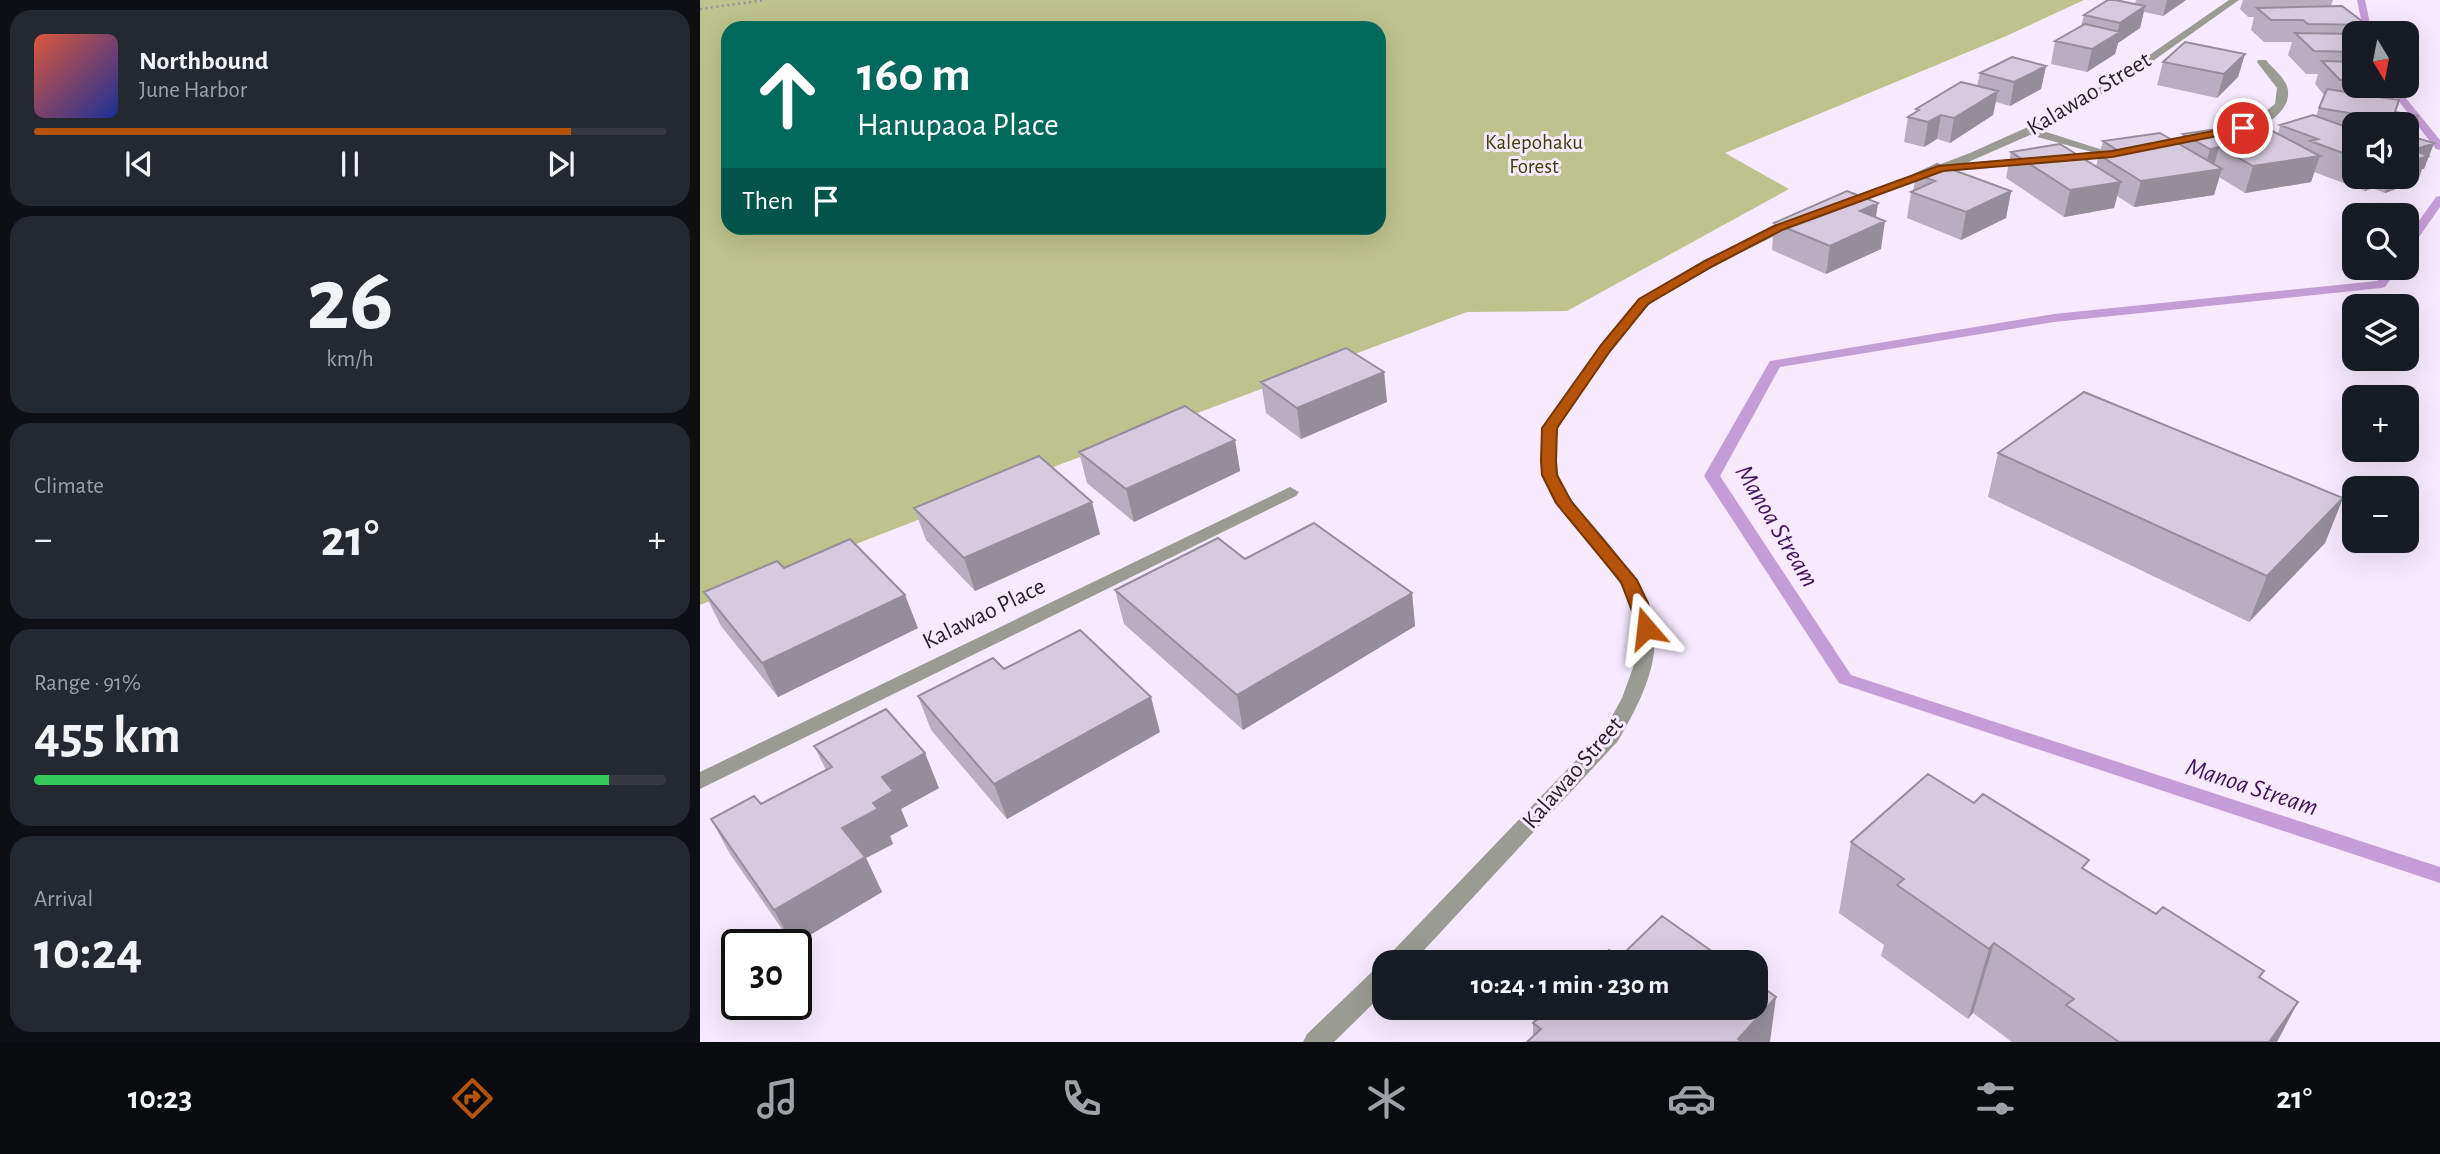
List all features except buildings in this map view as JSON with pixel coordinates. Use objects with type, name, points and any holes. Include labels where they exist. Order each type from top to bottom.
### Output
[{"type":"street","name":"Kalawao Street","points":[[1828,210],[1942,168],[2031,131],[2108,88],[2235,0]]},
{"type":"street","points":[[2222,133],[2243,128],[2270,116],[2282,101],[2282,87],[2262,62]]},
{"type":"street","points":[[2031,131],[2112,154]]},
{"type":"street","points":[[1942,168],[2137,150]]},
{"type":"street","name":"Kalawao Street","points":[[1409,950],[1611,736],[1629,709],[1641,682],[1646,654],[1646,628],[1639,603],[1629,580],[1555,489],[1548,461],[1550,428],[1606,348],[1644,302],[1709,263],[1778,228],[1803,219]]},
{"type":"street","name":"Kalawao Place","points":[[700,781],[1290,492]]},
{"type":"street","points":[[1316,1042],[1372,988]]},
{"type":"path","points":[[700,9],[765,0]]},
{"type":"green space","name":"Kalepohaku Forest","points":[[700,0],[2084,0],[2004,37],[1725,153],[1789,189],[1567,311],[1467,312],[1056,466],[700,605]]},
{"type":"waterway","name":"Manoa Stream","points":[[2361,0],[2365,21]]},
{"type":"waterway","name":"Manoa Stream","points":[[2401,98],[2440,147]]},
{"type":"waterway","name":"Manoa Stream","points":[[2419,229],[2440,199]]},
{"type":"waterway","name":"Manoa Stream","points":[[2384,280],[2381,284],[2054,318],[1775,364],[1712,476],[1845,679],[2440,875]]},
{"type":"route","points":[[1646,628],[1629,580],[1564,503],[1555,489],[1548,461],[1550,428],[1606,348],[1644,302],[1709,263],[1778,228],[1942,168],[2112,154],[2243,128]]}]
